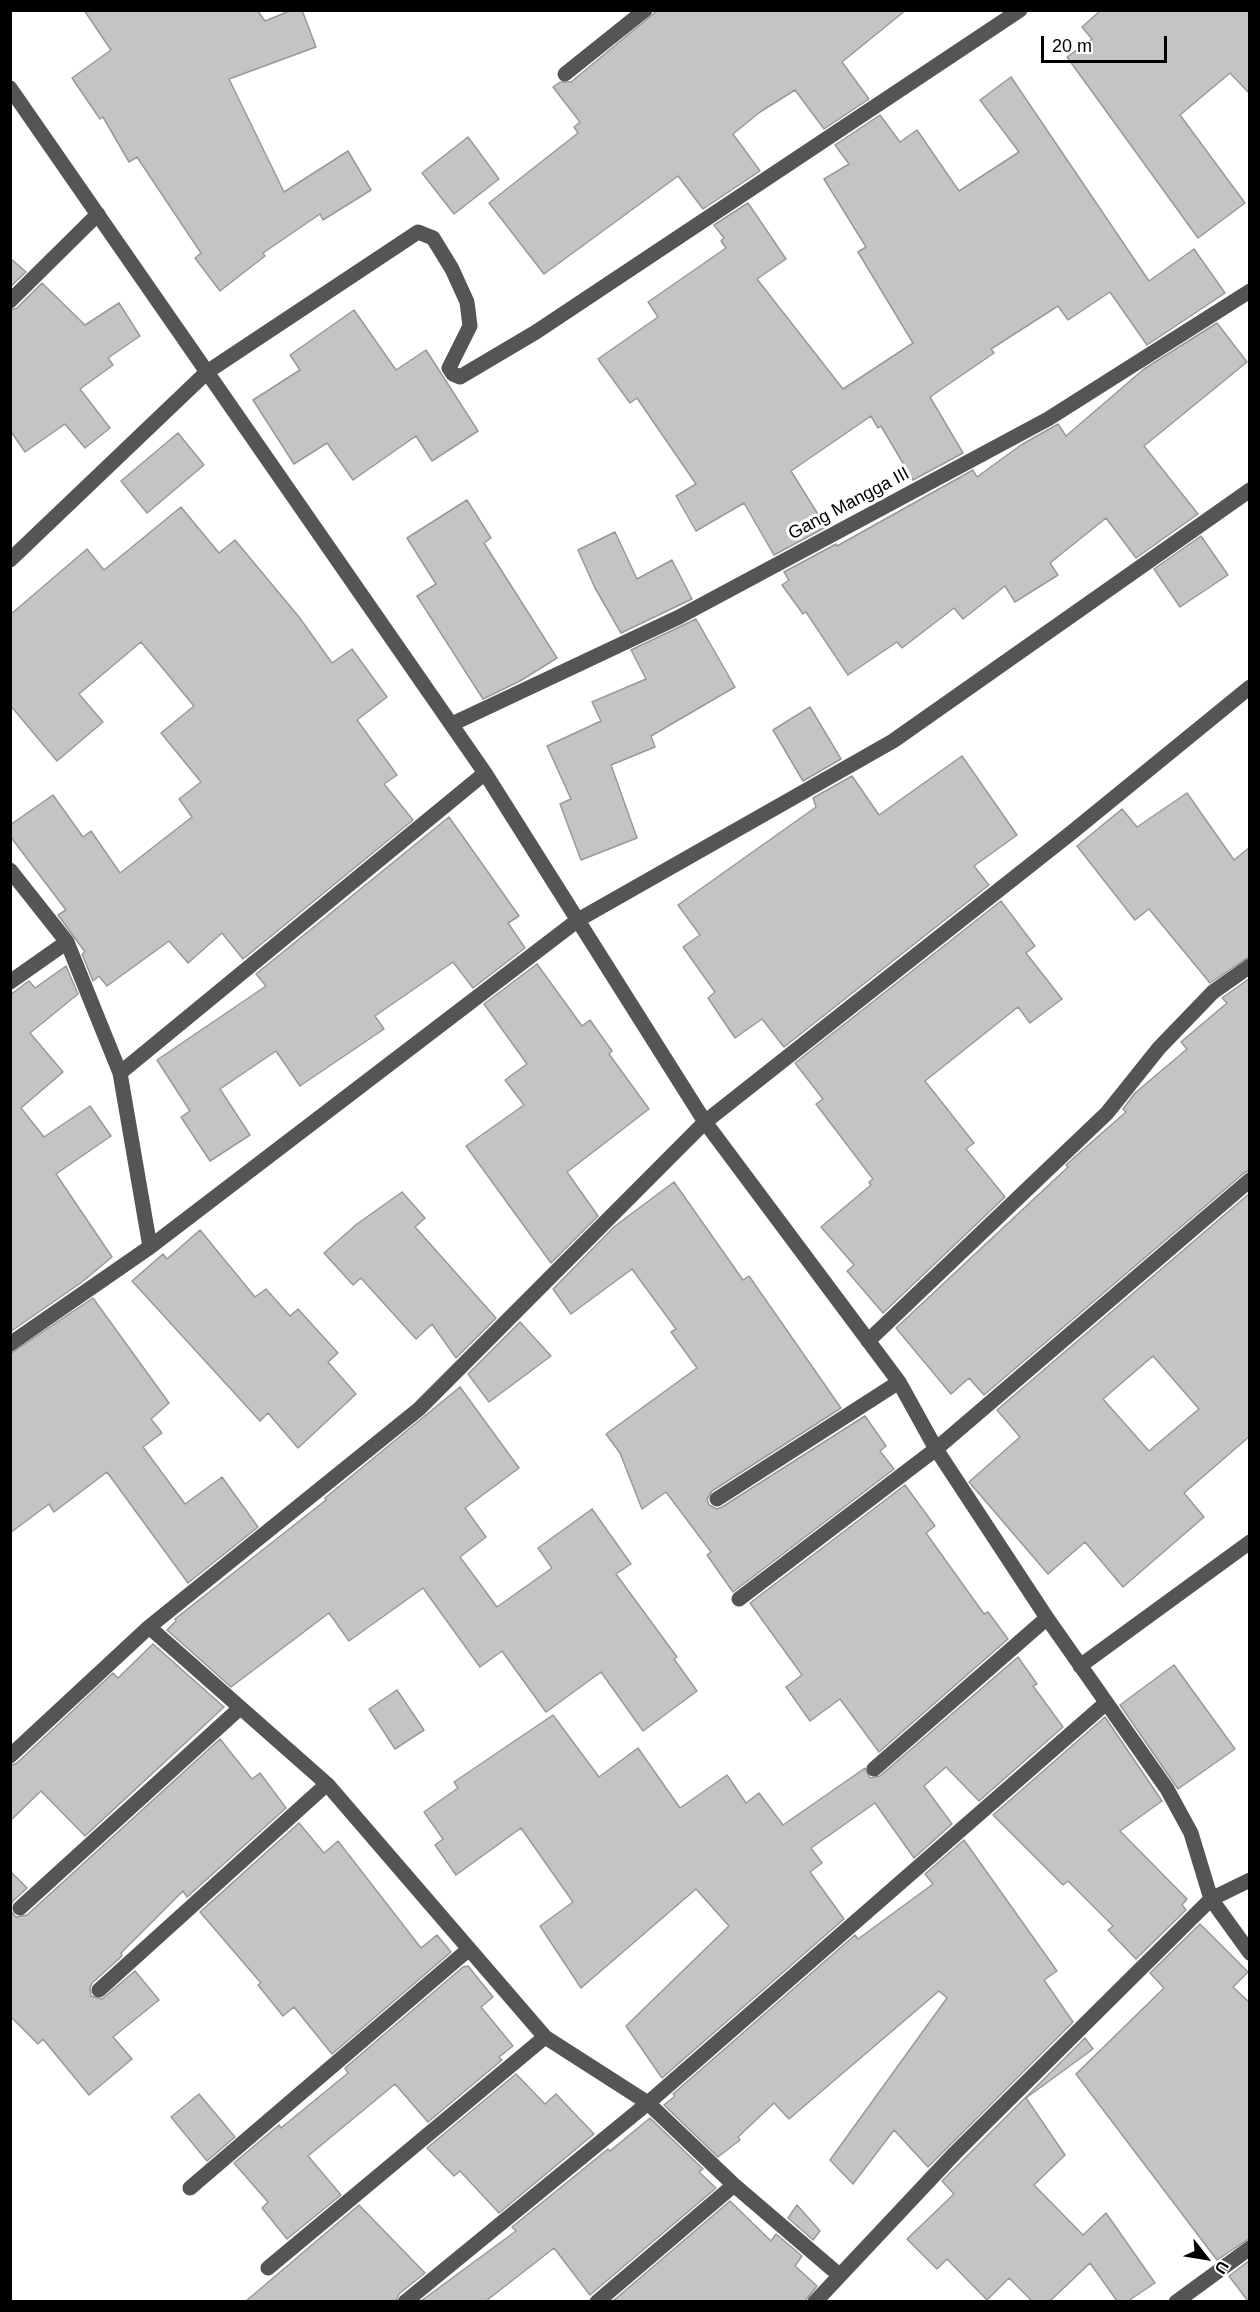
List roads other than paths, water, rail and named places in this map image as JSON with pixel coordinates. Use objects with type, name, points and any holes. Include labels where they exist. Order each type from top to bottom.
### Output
[{"type":"street","points":[[565,74],[645,10]]},
{"type":"street","points":[[10,560],[207,372],[418,232],[433,238],[452,269],[467,302],[470,326],[449,368],[455,377],[460,377],[536,332],[1020,10]]},
{"type":"street","points":[[10,88],[485,773],[705,1122],[899,1382],[936,1449],[1047,1618],[1167,1789],[1191,1833],[1211,1899],[1250,1953]]},
{"type":"street","points":[[10,301],[98,214]]},
{"type":"street","name":"Gang Mangga III","points":[[452,724],[679,617],[1048,419],[1250,291]]},
{"type":"street","points":[[10,1344],[150,1247],[578,920],[893,741],[1250,490]]},
{"type":"street","points":[[10,1756],[149,1627],[419,1409],[705,1122],[1062,840],[1250,687]]},
{"type":"street","points":[[120,1073],[485,773]]},
{"type":"street","points":[[10,870],[67,942],[120,1073],[150,1247]]},
{"type":"street","points":[[10,982],[67,942]]},
{"type":"street","points":[[868,1341],[1107,1113],[1159,1048],[1214,992],[1250,966]]},
{"type":"street","points":[[739,1599],[936,1449],[1250,1180]]},
{"type":"street","points":[[717,1499],[899,1382]]},
{"type":"street","points":[[1080,1666],[1250,1542]]},
{"type":"street","points":[[874,1769],[1047,1618]]},
{"type":"street","points":[[149,1627],[327,1784],[545,2037],[648,2103],[734,2185],[838,2274]]},
{"type":"street","points":[[405,2301],[648,2103],[1106,1703]]},
{"type":"street","points":[[20,1908],[240,1708]]},
{"type":"street","points":[[99,1990],[327,1784]]},
{"type":"street","points":[[815,2301],[838,2274],[955,2153],[1211,1899],[1250,1880]]},
{"type":"street","points":[[190,2188],[469,1950]]},
{"type":"street","points":[[268,2268],[545,2037]]},
{"type":"street","points":[[597,2301],[734,2185]]},
{"type":"street","points":[[1176,2301],[1250,2248]]}]
